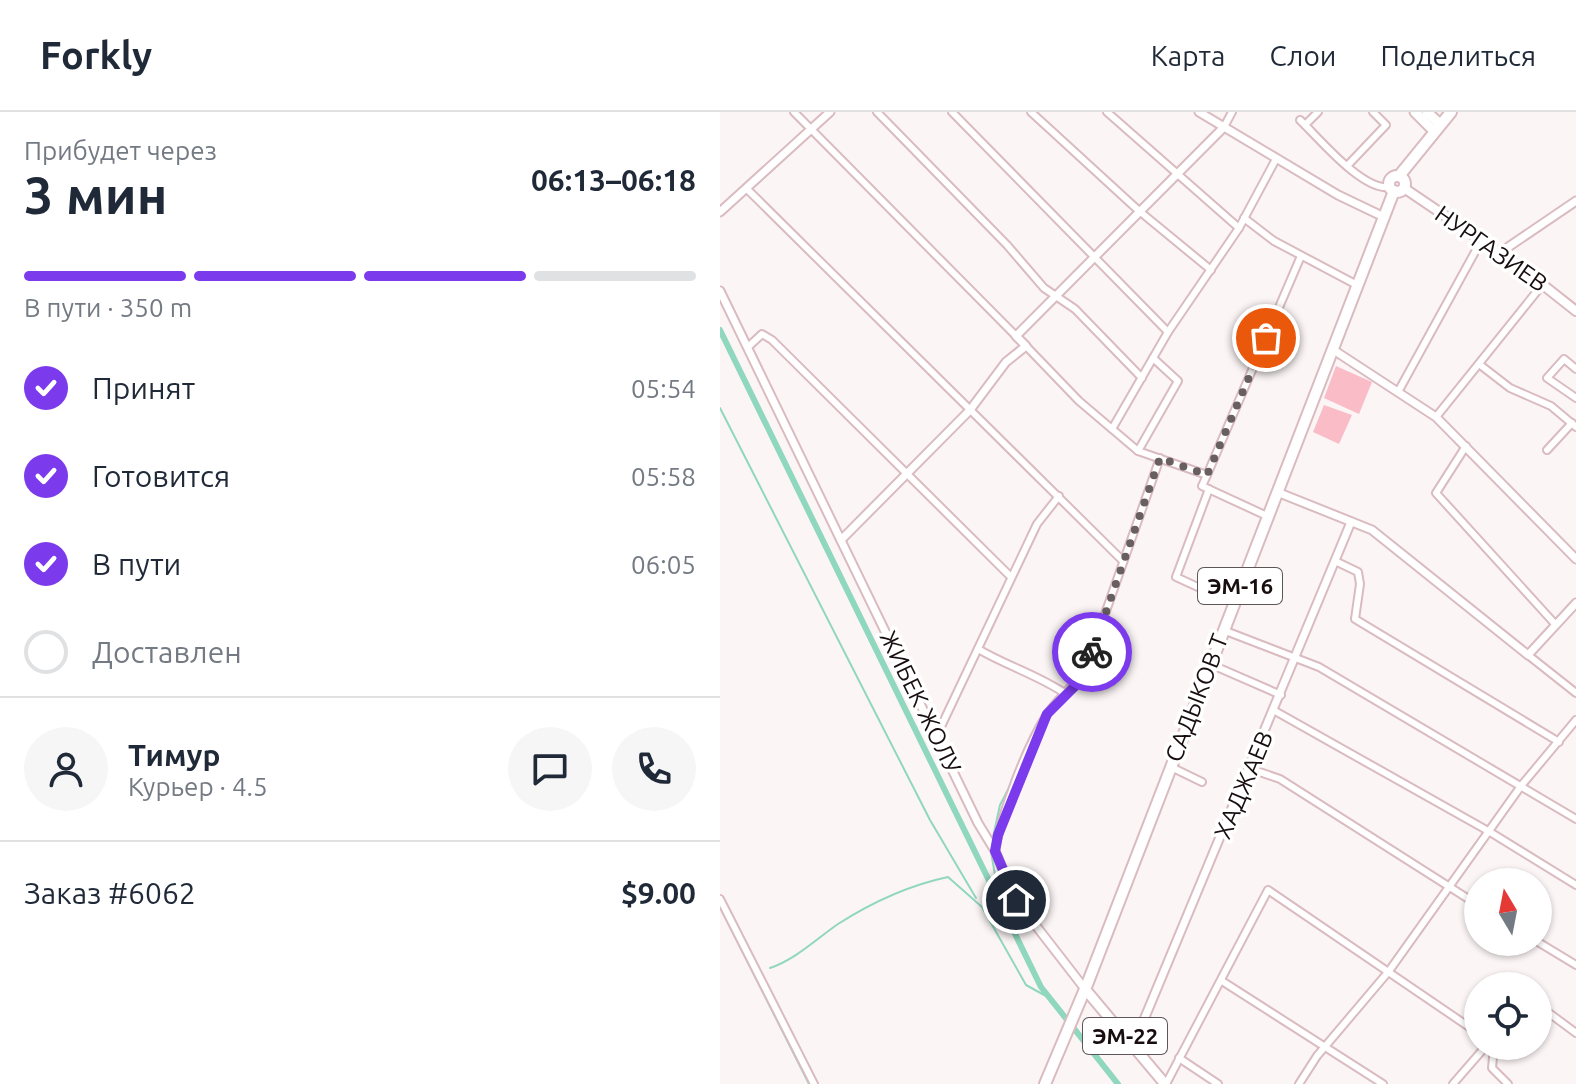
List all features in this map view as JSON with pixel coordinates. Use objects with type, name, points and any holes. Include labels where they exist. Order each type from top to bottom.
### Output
[{"type":"highway","points":[[1396,189],[1405,181],[1399,176],[1451,112]]},
{"type":"highway","name":"САДЫКОВ Т","points":[[1086,986],[1396,189]]},
{"type":"highway","name":"ЭМ-16","points":[[1045,1084],[1086,986]]},
{"type":"main road","points":[[1415,112],[1437,128]]},
{"type":"main road","points":[[1427,112],[1437,128]]},
{"type":"main road","name":"НУРГАЗИЕВ","points":[[1396,189],[1481,241],[1576,311]]},
{"type":"main road","name":"ЖИБЕК ЖОЛУ","points":[[1086,986],[1165,1084]]},
{"type":"street","points":[[794,112],[1112,429],[1138,451],[1207,475]]},
{"type":"street","points":[[720,212],[748,190],[830,112]]},
{"type":"street","points":[[877,112],[1007,245],[1044,288],[1075,309],[1142,378]]},
{"type":"street","points":[[952,112],[1168,332]]},
{"type":"street","points":[[1031,112],[1138,210],[1211,270]]},
{"type":"street","points":[[1107,112],[1239,228]]},
{"type":"street","points":[[1199,112],[1276,159],[1384,217]]},
{"type":"street","points":[[1016,336],[1095,259],[1138,210],[1177,176],[1224,127],[1232,112]]},
{"type":"street","points":[[1318,112],[1303,122],[1347,166],[1377,188],[1396,189]]},
{"type":"street","points":[[1347,166],[1386,125],[1373,112]]},
{"type":"street","points":[[1112,429],[1168,332],[1239,228],[1276,159]]},
{"type":"street","points":[[748,190],[1122,560]]},
{"type":"street","points":[[1498,254],[1576,201]]},
{"type":"street","points":[[1244,218],[1301,256],[1357,285]]},
{"type":"street","points":[[1398,392],[1481,241]]},
{"type":"street","points":[[1267,516],[1202,486],[1301,256]]},
{"type":"street","points":[[1436,417],[1542,285]]},
{"type":"street","name":"ЖИБЕК ЖОЛУ","points":[[720,291],[995,851],[1016,900],[1086,986]]},
{"type":"street","points":[[748,347],[762,334],[772,340],[1010,576]]},
{"type":"street","points":[[841,540],[970,410],[1006,362],[1026,346]]},
{"type":"street","points":[[1332,349],[1436,417],[1576,559]]},
{"type":"street","points":[[1138,451],[1178,381],[1153,358]]},
{"type":"street","points":[[1576,369],[1564,359],[1547,378],[1576,398]]},
{"type":"street","points":[[1479,364],[1510,388],[1551,406],[1574,425],[1547,450]]},
{"type":"street","points":[[1466,446],[1436,493],[1555,624]]},
{"type":"street","points":[[995,851],[1021,772],[1047,714],[1081,680],[1160,458]]},
{"type":"street","points":[[1200,588],[1176,577],[1209,489]]},
{"type":"street","points":[[1277,492],[1372,530],[1576,693]]},
{"type":"street","points":[[937,735],[1010,576],[1037,524],[1059,496]]},
{"type":"street","name":"ХАДЖАЕВ","points":[[1133,1046],[1251,769],[1351,522]]},
{"type":"street","points":[[1335,561],[1358,572],[1360,584],[1355,619],[1559,742]]},
{"type":"street","points":[[1528,655],[1576,603]]},
{"type":"street","points":[[1223,630],[1319,667],[1576,819]]},
{"type":"street","points":[[978,649],[1010,667],[1048,682],[1066,694]]},
{"type":"street","points":[[1210,664],[1281,695]]},
{"type":"street","points":[[1275,711],[1490,832],[1576,885]]},
{"type":"street","points":[[1299,1084],[1317,1056],[1328,1047],[1389,971],[1521,786],[1576,720]]},
{"type":"street","points":[[1171,767],[1202,782]]},
{"type":"street","points":[[1251,769],[1280,779],[1464,896]]},
{"type":"street","points":[[1165,1084],[1268,890],[1464,1023]]},
{"type":"street","points":[[720,899],[814,1084]]},
{"type":"street","points":[[1552,950],[1576,965]]},
{"type":"street","points":[[1222,981],[1383,1084]]},
{"type":"street","points":[[1552,1015],[1576,1033]]},
{"type":"street","points":[[1179,1058],[1218,1084]]},
{"type":"street","points":[[1453,1084],[1474,1060]]},
{"type":"street","points":[[1493,1060],[1492,1068],[1508,1084]]},
{"type":"shaded area","points":[[1336,366],[1372,382],[1359,414],[1324,398]]},
{"type":"shaded area","points":[[1324,405],[1352,415],[1339,444],[1313,432]]},
{"type":"waterway","points":[[720,330],[1041,987],[1118,1084]]},
{"type":"waterway","points":[[720,408],[930,820],[976,898]]},
{"type":"waterway","points":[[993,837],[1000,805],[1012,782]]},
{"type":"waterway","points":[[991,852],[997,886],[1013,919],[1008,921]]},
{"type":"waterway","points":[[770,968],[797,954],[864,909],[905,890],[948,877],[982,907],[1026,985],[1046,996]]},
{"type":"waterway","points":[[720,907],[809,1084]]},
{"type":"way so far","points":[[1092,652],[1160,458],[1207,475],[1266,338]]},
{"type":"route","points":[[1016,900],[995,851],[998,835],[1047,714],[1081,680],[1092,652]]}]
